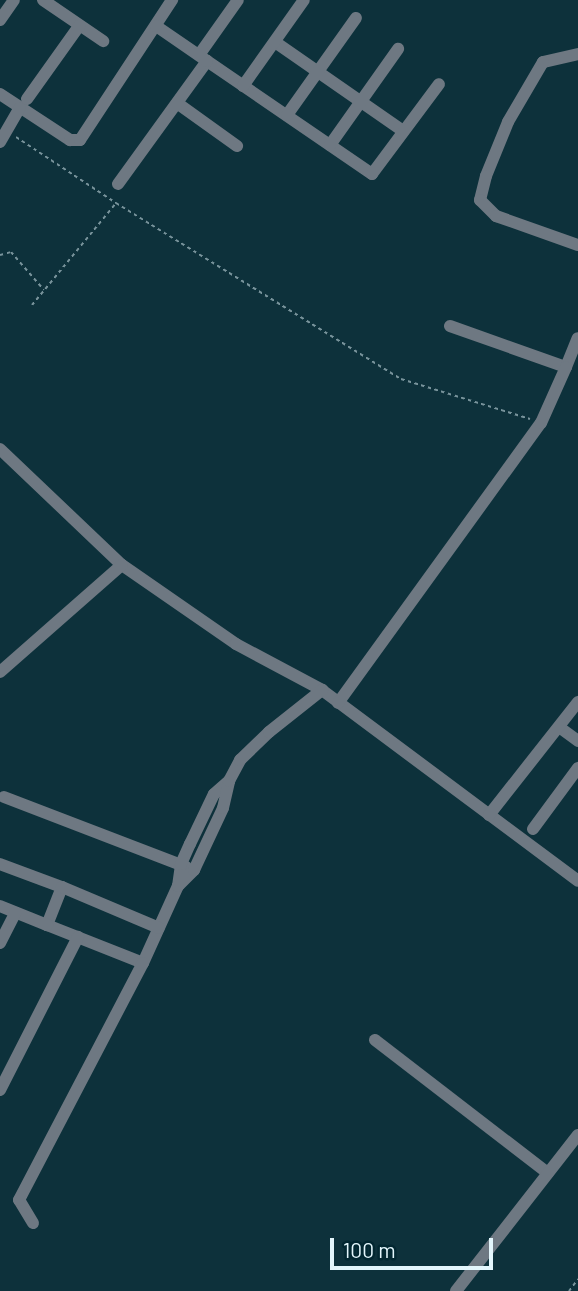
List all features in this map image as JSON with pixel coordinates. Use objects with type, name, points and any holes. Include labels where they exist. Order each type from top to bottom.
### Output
[{"type":"street","points":[[0,20],[14,0]]},
{"type":"street","points":[[43,0],[103,41]]},
{"type":"street","points":[[0,94],[24,104],[70,140],[80,140],[172,0]]},
{"type":"street","points":[[118,184],[177,103],[238,0]]},
{"type":"street","points":[[243,86],[304,0]]},
{"type":"street","points":[[287,115],[356,18]]},
{"type":"street","points":[[4,136],[79,26]]},
{"type":"street","points":[[156,26],[372,174],[439,84]]},
{"type":"street","points":[[275,42],[403,131]]},
{"type":"street","points":[[330,145],[398,49]]},
{"type":"street","points":[[578,54],[543,62],[508,122],[486,176],[480,200],[496,216],[578,245]]},
{"type":"street","points":[[177,103],[237,146]]},
{"type":"street","points":[[450,326],[566,366]]},
{"type":"street","points":[[338,703],[541,423],[578,338]]},
{"type":"street","points":[[0,449],[122,565],[236,644],[322,690],[578,881]]},
{"type":"street","points":[[0,672],[122,565]]},
{"type":"street","points":[[178,886],[194,870],[223,808],[229,781],[240,760],[269,732],[322,690]]},
{"type":"street","points":[[489,815],[559,727],[576,710]]},
{"type":"street","points":[[559,727],[578,741]]},
{"type":"street","points":[[533,829],[578,768]]},
{"type":"street","points":[[33,1223],[19,1200],[143,963],[178,886],[181,864],[214,794],[229,781]]},
{"type":"street","points":[[4,797],[194,870]]},
{"type":"street","points":[[0,863],[159,928]]},
{"type":"street","points":[[47,925],[62,887]]},
{"type":"street","points":[[0,906],[143,963]]},
{"type":"street","points":[[0,943],[15,913]]},
{"type":"street","points":[[0,1090],[78,937]]},
{"type":"street","points":[[375,1040],[548,1173]]},
{"type":"street","points":[[456,1291],[578,1135]]},
{"type":"path","points":[[4,136],[401,379],[541,423]]},
{"type":"path","points":[[32,305],[116,203]]},
{"type":"path","points":[[0,255],[11,252],[44,290]]},
{"type":"path","points":[[569,1291],[578,1279]]}]
